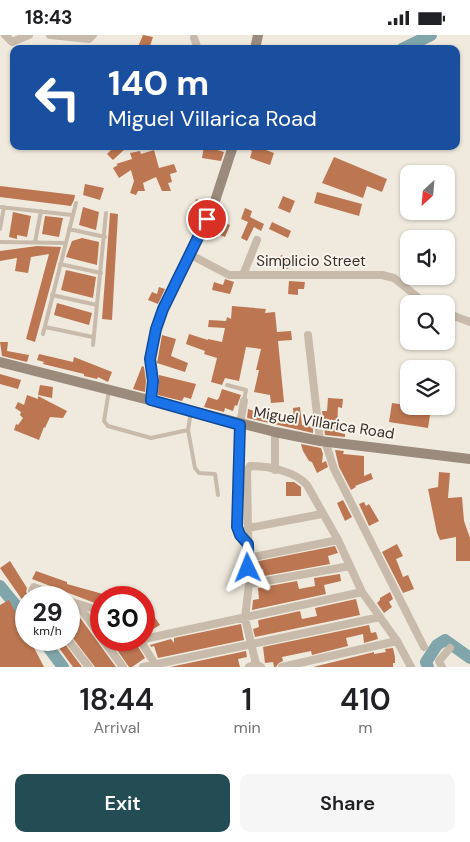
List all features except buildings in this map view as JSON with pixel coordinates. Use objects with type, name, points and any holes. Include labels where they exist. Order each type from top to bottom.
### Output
[{"type":"main road","points":[[151,400],[153,381],[150,359],[156,329],[163,309],[215,201],[232,150]]},
{"type":"main road","name":"Miguel Villarica Road","points":[[0,362],[151,400],[240,425],[323,441],[470,459]]},
{"type":"street","points":[[5,35],[12,42],[29,35]]},
{"type":"street","points":[[50,35],[89,39],[93,35]]},
{"type":"street","points":[[194,38],[197,45]]},
{"type":"street","points":[[243,275],[257,240]]},
{"type":"street","name":"Simplicio Street","points":[[190,255],[228,275],[382,275],[394,278],[415,295]]},
{"type":"street","points":[[455,316],[470,322]]},
{"type":"street","points":[[308,335],[323,441],[334,469],[424,647]]},
{"type":"street","points":[[244,401],[240,425],[237,527],[240,535],[248,544]]},
{"type":"street","points":[[275,432],[275,470]]},
{"type":"street","points":[[255,666],[245,618],[249,585],[247,471],[250,466],[275,470],[302,478],[338,540],[362,592],[397,641],[410,667]]},
{"type":"street","points":[[249,528],[322,514]]},
{"type":"street","points":[[248,558],[338,540]]},
{"type":"street","points":[[249,585],[350,566]]},
{"type":"street","points":[[155,637],[362,592]]},
{"type":"street","points":[[80,608],[90,622]]},
{"type":"street","points":[[143,667],[380,617]]},
{"type":"street","points":[[282,667],[397,641]]},
{"type":"street","points":[[442,667],[439,661],[450,648]]},
{"type":"street","points":[[77,651],[89,667]]},
{"type":"street","points":[[111,651],[123,667]]},
{"type":"street","points":[[148,651],[155,664]]},
{"type":"lane","points":[[43,334],[76,203]]},
{"type":"lane","points":[[0,229],[2,207],[72,215]]},
{"type":"lane","points":[[35,242],[41,211]]},
{"type":"lane","points":[[93,345],[102,273],[106,213]]},
{"type":"lane","points":[[69,229],[105,237]]},
{"type":"lane","points":[[0,242],[66,243]]},
{"type":"lane","points":[[60,264],[102,273]]},
{"type":"lane","points":[[52,295],[97,305]]},
{"type":"lane","points":[[44,327],[93,337]]},
{"type":"lane","points":[[227,385],[246,390],[244,401]]},
{"type":"lane","points":[[109,390],[104,421],[108,426],[151,437],[188,430]]},
{"type":"lane","points":[[192,411],[188,430],[195,468],[199,473],[215,474],[218,495]]},
{"type":"waterway","points":[[410,45],[431,35]]},
{"type":"waterway","points":[[0,586],[15,604]]},
{"type":"waterway","points":[[428,667],[426,662],[437,645],[445,640],[470,658]]},
{"type":"waterway","points":[[51,651],[63,667]]},
{"type":"route","points":[[207,219],[163,309],[156,329],[150,359],[153,381],[151,400],[240,425],[237,527],[240,535],[248,544],[248,568]]}]
